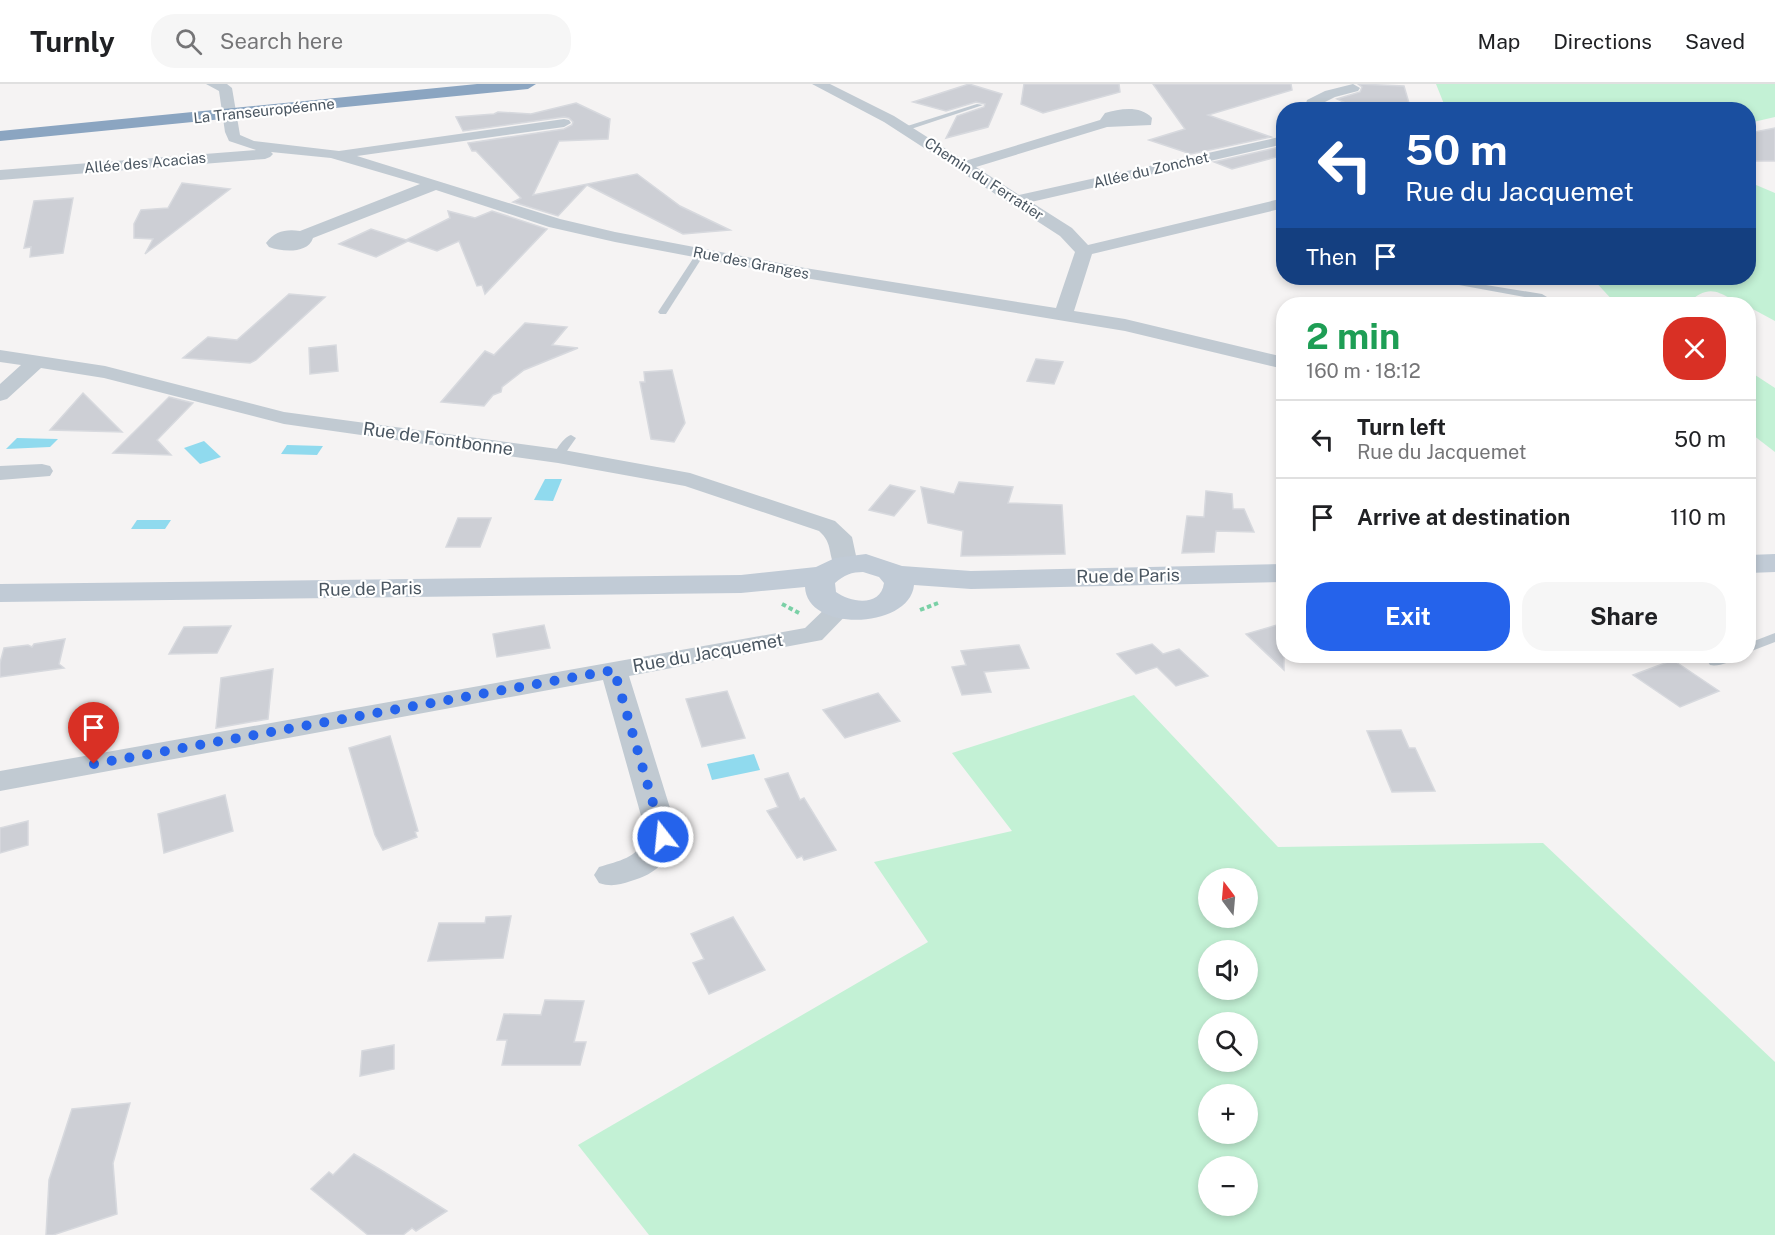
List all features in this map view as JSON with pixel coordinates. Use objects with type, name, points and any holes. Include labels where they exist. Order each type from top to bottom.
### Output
[{"type":"highway","name":"La Transeuropéenne","points":[[0,128],[452,84]]},
{"type":"highway","name":"La Transeuropéenne","points":[[0,136],[528,84]]},
{"type":"main road","points":[[833,586],[866,563],[879,566],[897,584]]},
{"type":"main road","name":"Rue de Paris","points":[[0,593],[741,584],[833,586],[864,610],[888,603],[897,584],[971,579],[1276,573]]},
{"type":"street","name":"Rue des Granges","points":[[213,84],[225,88],[229,96],[230,130],[234,138],[251,145],[332,154],[388,169],[555,223],[701,254],[1125,325],[1276,361]]},
{"type":"street","name":"Chemin du Ferratier","points":[[819,84],[905,128],[1066,232],[1084,251]]},
{"type":"street","points":[[1314,102],[1330,94],[1353,88]]},
{"type":"street","points":[[332,154],[564,123]]},
{"type":"street","points":[[964,166],[1106,123]]},
{"type":"street","name":"Allée du Zonchet","points":[[1019,200],[1276,142]]},
{"type":"street","name":"Allée des Acacias","points":[[0,175],[266,154],[290,150]]},
{"type":"street","points":[[303,236],[432,185]]},
{"type":"street","points":[[1063,315],[1084,251],[1276,205]]},
{"type":"street","name":"Rue de Fontbonne","points":[[0,356],[105,372],[284,418],[558,456],[690,480],[827,526],[840,537],[833,586]]},
{"type":"street","points":[[0,395],[38,360]]},
{"type":"street","points":[[0,472],[42,471]]},
{"type":"street","name":"Rue du Jacquemet","points":[[0,781],[813,634],[833,586]]},
{"type":"street","points":[[610,875],[638,868],[656,854],[663,837],[614,670]]},
{"type":"lane","points":[[905,128],[979,105]]},
{"type":"lane","points":[[663,312],[701,254]]},
{"type":"lane","points":[[1476,285],[1542,297]]},
{"type":"lane","points":[[558,456],[571,438]]},
{"type":"lane","points":[[1756,645],[1775,637]]},
{"type":"green space","points":[[1436,84],[1775,84],[1775,117],[1756,121],[1756,102],[1443,102]]},
{"type":"green space","points":[[1756,185],[1775,193],[1775,321],[1756,311],[1756,297],[1728,297],[1713,291],[1696,297],[1610,297],[1598,285],[1756,285]]},
{"type":"green space","points":[[1756,376],[1775,388],[1775,452],[1756,437]]},
{"type":"green space","points":[[1134,695],[1278,847],[1543,843],[1775,1062],[1775,1235],[649,1235],[578,1145],[928,942],[874,862],[1012,831],[952,753]]},
{"type":"water","points":[[17,438],[58,439],[50,447],[6,449]]},
{"type":"water","points":[[204,441],[221,457],[200,464],[184,448]]},
{"type":"water","points":[[287,445],[323,446],[317,455],[281,454]]},
{"type":"water","points":[[545,479],[562,479],[553,501],[534,500]]},
{"type":"water","points":[[137,520],[171,520],[165,529],[131,529]]},
{"type":"water","points":[[754,754],[760,770],[712,780],[707,764]]},
{"type":"building","points":[[969,84],[1002,94],[988,127],[946,138],[957,116],[984,107],[985,104],[976,102],[946,111],[913,102]]},
{"type":"building","points":[[1024,84],[1119,84],[1120,92],[1043,113],[1021,104]]},
{"type":"building","points":[[1153,84],[1291,84],[1292,90],[1208,115],[1271,137],[1191,154],[1149,140],[1185,129]]},
{"type":"building","points":[[1358,84],[1404,86],[1409,102],[1343,102],[1337,99],[1360,92],[1362,87]]},
{"type":"building","points":[[576,103],[610,119],[608,139],[559,141],[533,195],[637,174],[680,206],[730,230],[683,234],[587,185],[558,216],[513,202],[521,198],[476,151],[472,151],[468,143],[564,129],[573,122],[564,117],[463,131],[456,117],[498,112],[531,114]]},
{"type":"building","points":[[1775,128],[1775,161],[1756,161],[1756,132]]},
{"type":"building","points":[[1276,148],[1276,157],[1232,169],[1214,162]]},
{"type":"building","points":[[182,183],[230,189],[145,254],[153,239],[134,238],[134,224],[141,210],[168,208]]},
{"type":"building","points":[[73,198],[63,253],[30,257],[31,247],[24,248],[34,201]]},
{"type":"building","points":[[448,211],[475,218],[492,211],[547,229],[485,294],[482,285],[477,286],[459,241],[437,251],[408,241],[376,257],[339,244],[371,229],[406,240],[450,218]]},
{"type":"building","points":[[289,294],[325,297],[256,360],[250,363],[183,358],[208,337],[237,340]]},
{"type":"building","points":[[525,323],[567,327],[552,345],[578,348],[524,370],[502,387],[501,392],[493,395],[484,406],[441,402],[485,351],[494,355]]},
{"type":"building","points":[[336,345],[338,371],[310,374],[309,348]]},
{"type":"building","points":[[1036,359],[1063,362],[1054,384],[1027,381]]},
{"type":"building","points":[[672,370],[685,423],[674,442],[651,439],[640,382],[645,382],[644,372]]},
{"type":"building","points":[[83,393],[122,432],[50,430]]},
{"type":"building","points":[[169,397],[193,403],[157,440],[171,455],[113,453]]},
{"type":"building","points":[[959,482],[1013,487],[1008,503],[1062,505],[1065,554],[961,556],[963,531],[928,523],[921,487],[954,494]]},
{"type":"building","points":[[890,485],[915,491],[894,516],[869,510]]},
{"type":"building","points":[[1206,491],[1232,494],[1233,509],[1244,509],[1254,532],[1216,531],[1214,552],[1182,553],[1187,516],[1204,517]]},
{"type":"building","points":[[458,518],[491,518],[480,547],[446,547]]},
{"type":"building","points":[[544,625],[550,648],[497,657],[493,634]]},
{"type":"building","points":[[1276,625],[1276,662],[1246,634]]},
{"type":"building","points":[[231,626],[217,653],[169,654],[184,627]]},
{"type":"building","points":[[65,639],[59,664],[64,668],[0,677],[0,663],[4,648],[28,645],[32,647],[34,644]]},
{"type":"building","points":[[1152,644],[1163,654],[1179,649],[1208,676],[1176,686],[1157,667],[1136,674],[1117,654]]},
{"type":"building","points":[[1019,645],[1029,668],[984,672],[991,692],[962,695],[952,667],[966,665],[961,651]]},
{"type":"building","points":[[1277,663],[1284,663],[1284,670]]},
{"type":"building","points":[[1665,663],[1677,663],[1719,691],[1680,707],[1633,675]]},
{"type":"building","points":[[273,669],[268,719],[216,728],[221,678]]},
{"type":"building","points":[[727,691],[745,738],[702,747],[686,699]]},
{"type":"building","points":[[878,693],[900,721],[845,738],[823,710]]},
{"type":"building","points":[[1401,730],[1409,748],[1415,748],[1435,791],[1392,792],[1367,731]]},
{"type":"building","points":[[390,736],[418,831],[415,832],[417,837],[383,850],[375,835],[349,748]]},
{"type":"building","points":[[788,773],[800,800],[804,798],[836,850],[804,860],[802,856],[797,858],[767,811],[778,807],[765,779]]},
{"type":"building","points":[[225,795],[233,831],[164,853],[158,814]]},
{"type":"building","points":[[28,821],[28,845],[0,853],[0,828]]},
{"type":"building","points":[[511,916],[503,958],[428,961],[439,923],[485,923],[486,917]]},
{"type":"building","points":[[733,917],[765,970],[709,994],[693,963],[704,959],[691,934]]},
{"type":"building","points":[[545,1000],[584,1001],[574,1042],[586,1042],[580,1065],[502,1065],[507,1040],[497,1040],[504,1014],[541,1015]]},
{"type":"building","points":[[394,1045],[394,1069],[360,1076],[362,1051]]},
{"type":"building","points":[[130,1103],[113,1163],[117,1214],[53,1235],[46,1235],[49,1180],[72,1109]]},
{"type":"building","points":[[354,1154],[447,1211],[416,1231],[412,1228],[403,1235],[368,1235],[311,1189],[329,1172],[333,1175]]},
{"type":"route","points":[[94,764],[614,670],[663,837]]}]
